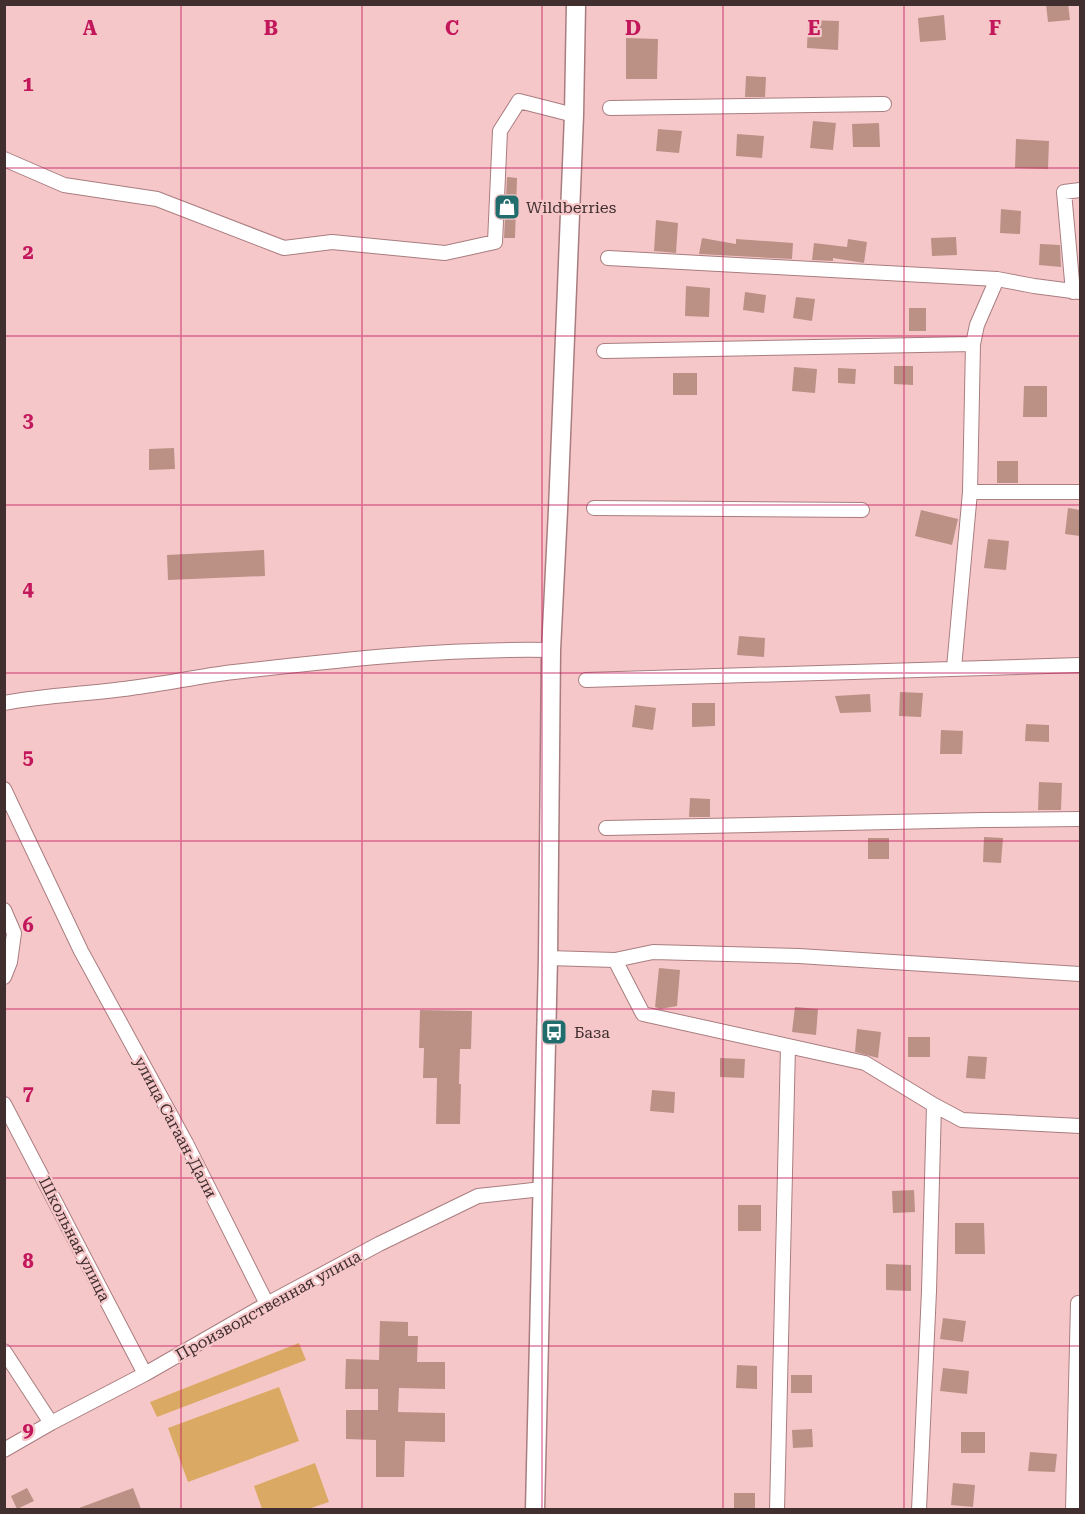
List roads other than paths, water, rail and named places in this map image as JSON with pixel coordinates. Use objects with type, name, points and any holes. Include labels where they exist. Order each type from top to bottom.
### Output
[{"type":"main road","points":[[535,1509],[548,958],[551,650],[574,115],[576,4]]},
{"type":"street","points":[[4,159],[64,185],[157,199],[284,248],[332,242],[445,253],[495,242],[500,131],[519,101],[574,115]]},
{"type":"street","points":[[610,108],[884,104]]},
{"type":"street","points":[[608,258],[997,279],[1077,292],[1064,192],[1080,190]]},
{"type":"street","points":[[954,668],[970,492],[973,344],[978,325],[997,279]]},
{"type":"street","points":[[604,351],[973,344]]},
{"type":"street","points":[[970,492],[1080,492]]},
{"type":"street","points":[[594,508],[862,510]]},
{"type":"street","points":[[4,703],[130,688],[232,672],[429,652],[551,650]]},
{"type":"street","points":[[586,680],[1080,665]]},
{"type":"street","name":"улица Сагаан-Дали","points":[[4,789],[81,951],[186,1143],[267,1304]]},
{"type":"street","points":[[606,828],[1080,819]]},
{"type":"street","points":[[4,910],[14,933],[10,962],[4,977]]},
{"type":"street","points":[[548,958],[615,960],[653,952],[799,956],[1080,974]]},
{"type":"street","points":[[615,960],[643,1014],[865,1063],[962,1120],[1080,1126]]},
{"type":"street","points":[[777,1509],[788,1046]]},
{"type":"street","name":"Школьная улица","points":[[4,1104],[145,1374]]},
{"type":"street","points":[[919,1509],[929,1291],[934,1105]]},
{"type":"street","name":"Производственная улица","points":[[4,1450],[379,1244],[478,1196],[542,1189]]},
{"type":"street","points":[[1073,1509],[1078,1303]]},
{"type":"street","points":[[4,1351],[51,1423]]},
{"type":"place","name":"Wildberries","points":[[507,207]]},
{"type":"place","name":"База","points":[[554,1032]]}]
